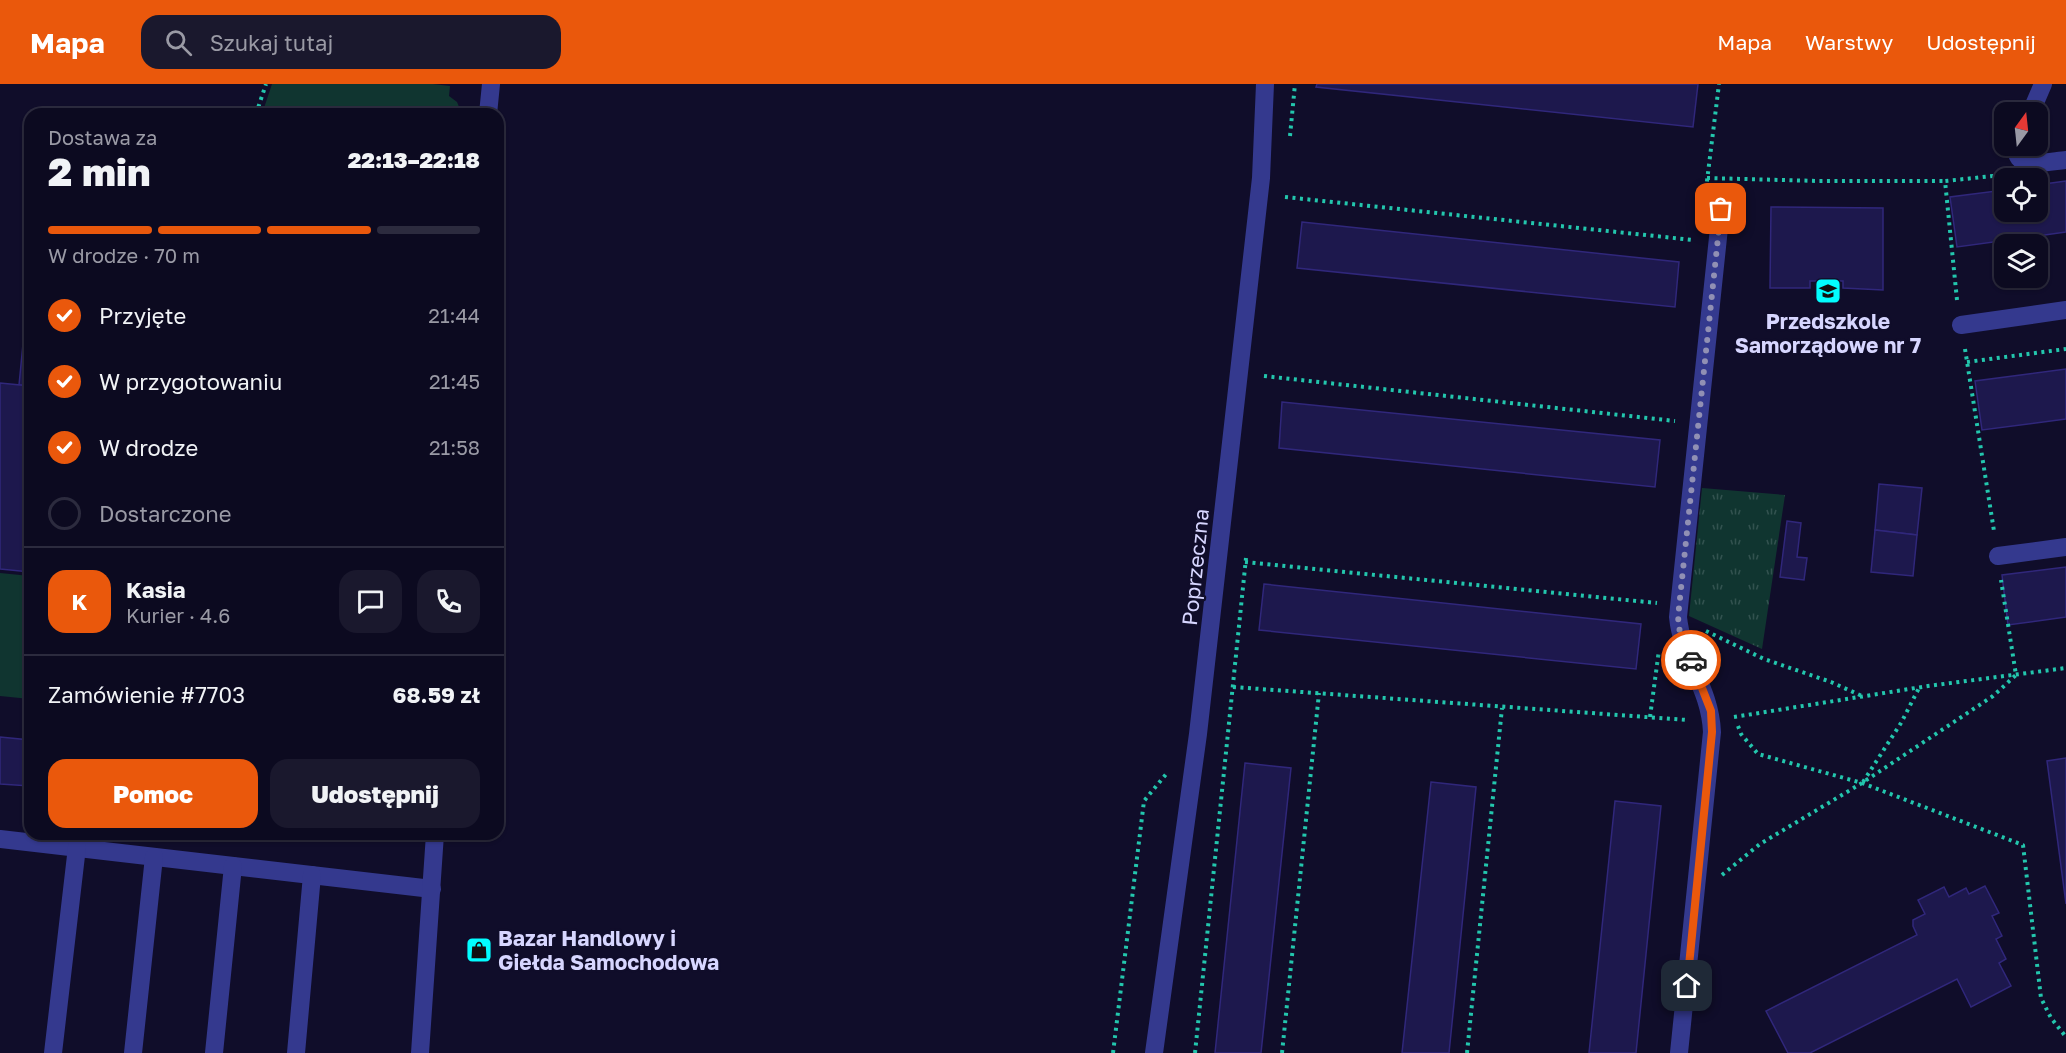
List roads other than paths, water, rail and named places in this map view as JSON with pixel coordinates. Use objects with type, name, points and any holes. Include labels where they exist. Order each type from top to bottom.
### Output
[{"type":"street","points":[[489,108],[491,84]]},
{"type":"street","name":"Poprzeczna","points":[[1154,1053],[1198,734],[1261,177],[1265,84]]},
{"type":"street","points":[[2035,102],[2043,84]]},
{"type":"street","points":[[2018,156],[2027,163],[2066,160]]},
{"type":"street","points":[[1679,1053],[1712,720],[1706,695],[1680,634],[1678,617],[1721,209]]},
{"type":"street","points":[[1961,325],[2066,310]]},
{"type":"street","points":[[1998,556],[2066,547]]},
{"type":"street","points":[[0,839],[432,889]]},
{"type":"street","points":[[420,1053],[435,840]]},
{"type":"street","points":[[53,1053],[77,847]]},
{"type":"street","points":[[133,1053],[154,857]]},
{"type":"street","points":[[214,1053],[233,866]]},
{"type":"street","points":[[296,1053],[312,875]]},
{"type":"place","name":"Przedszkole Samorządowe nr 7","points":[[1828,291]]},
{"type":"place","name":"Bazar Handlowy i Giełda Samochodowa","points":[[479,950]]}]
